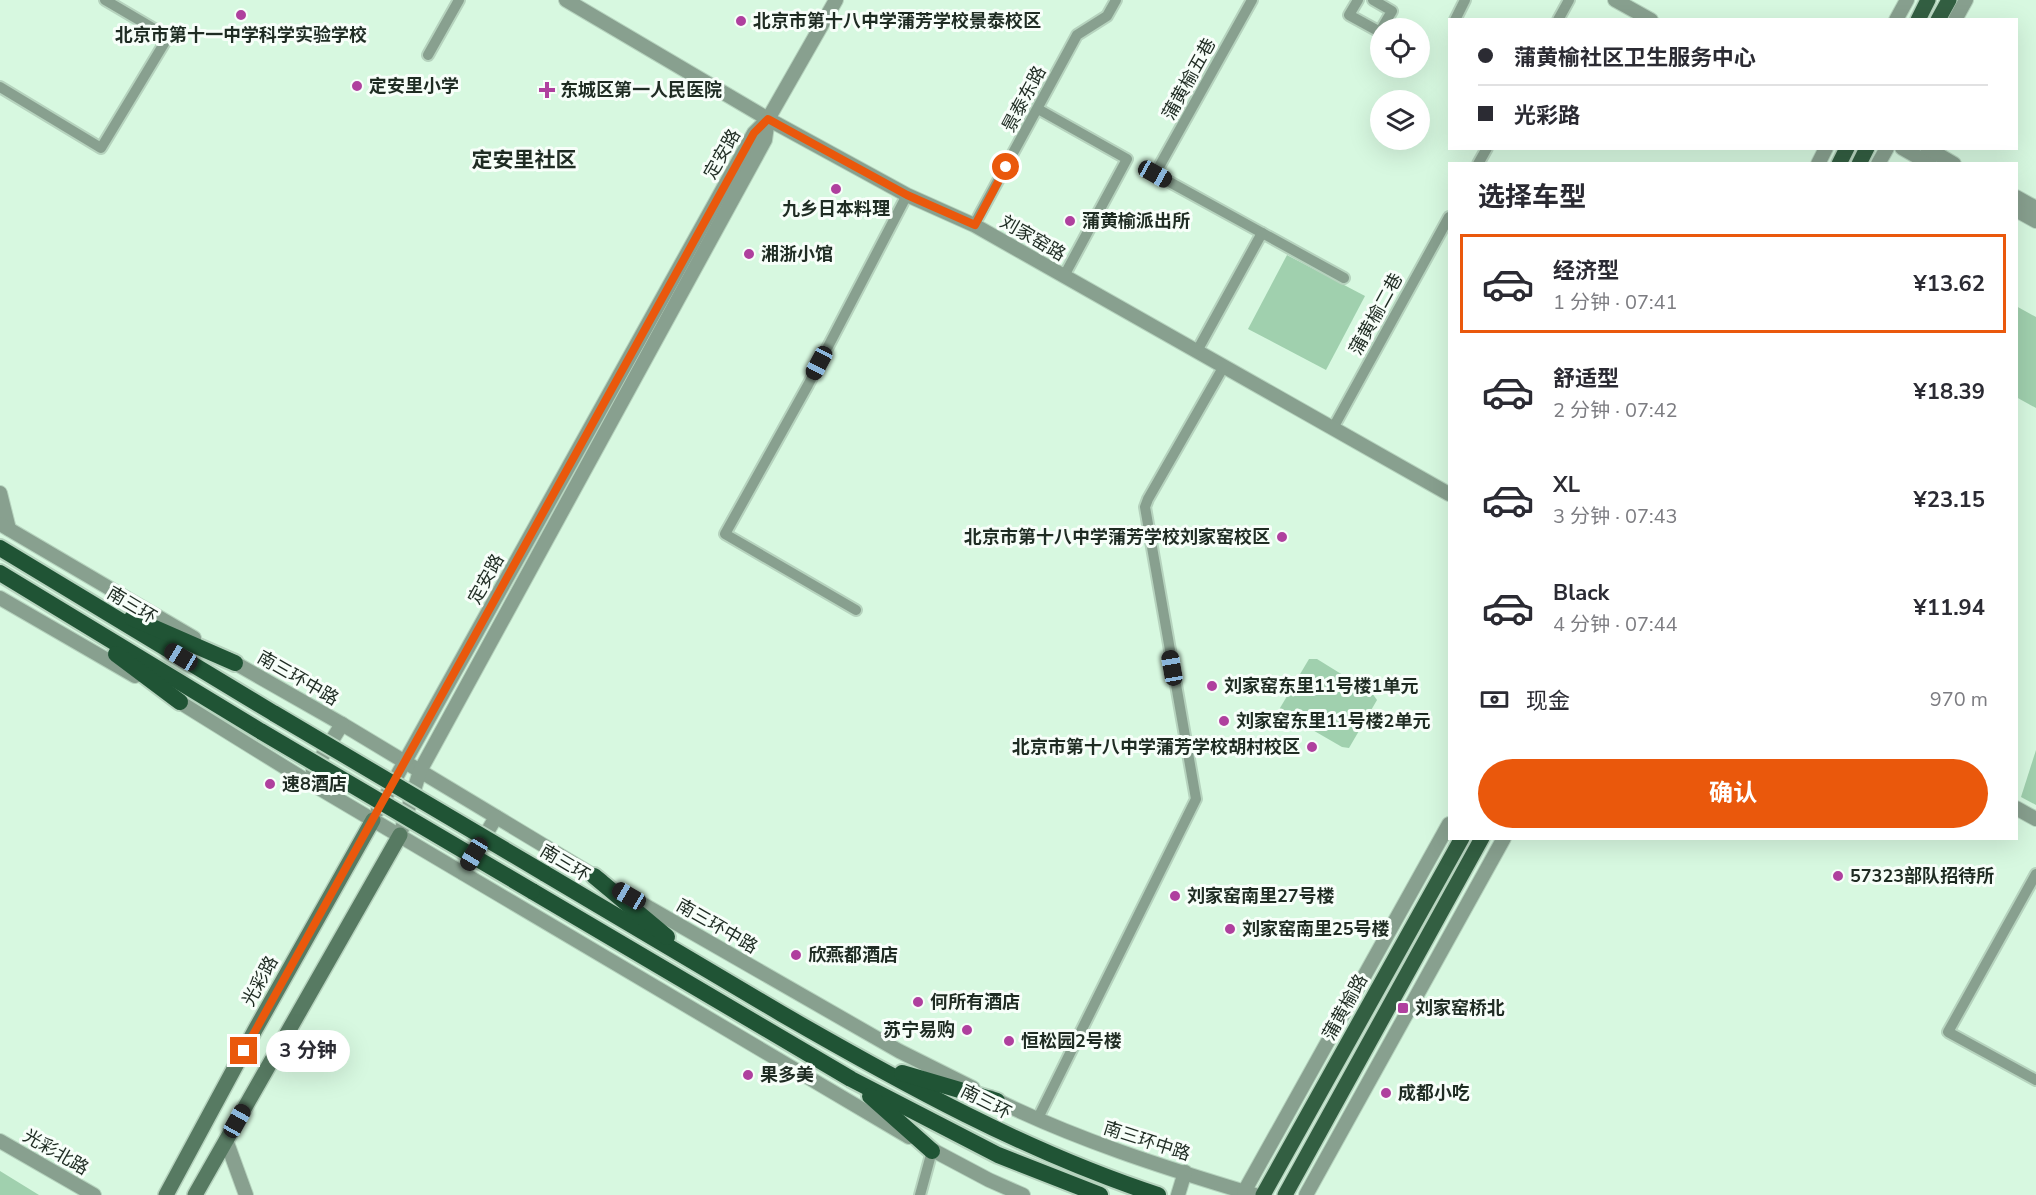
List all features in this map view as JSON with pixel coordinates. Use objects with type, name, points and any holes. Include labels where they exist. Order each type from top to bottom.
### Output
[{"type":"highway","name":"南三环","points":[[0,548],[707,971],[863,1061],[1008,1135],[1130,1186],[1158,1195]]},
{"type":"highway","points":[[0,573],[262,732],[852,1079],[998,1155],[1100,1195]]},
{"type":"highway","points":[[68,590],[235,663]]},
{"type":"highway","points":[[44,599],[180,702]]},
{"type":"highway","points":[[594,876],[707,971]]},
{"type":"highway","points":[[863,1061],[997,1101]]},
{"type":"highway","points":[[852,1079],[932,1151]]},
{"type":"main road","points":[[1918,18],[1928,0]]},
{"type":"main road","points":[[1939,18],[1949,0]]},
{"type":"main road","name":"光彩路","points":[[166,1195],[255,1030],[373,820]]},
{"type":"main road","points":[[195,1195],[400,836]]},
{"type":"main road","name":"蒲黄榆路","points":[[1263,1195],[1461,840]]},
{"type":"main road","points":[[1285,1195],[1481,840]]},
{"type":"street","points":[[0,87],[101,148],[168,37],[105,0]]},
{"type":"street","points":[[428,55],[459,0]]},
{"type":"street","name":"刘家窑路","points":[[566,0],[768,119],[907,195],[975,225],[1448,493]]},
{"type":"street","points":[[768,119],[836,0]]},
{"type":"street","name":"景泰东路","points":[[975,225],[1077,35],[1107,16],[1116,0]]},
{"type":"street","name":"蒲黄榆五巷","points":[[1252,0],[1155,174],[1262,233]]},
{"type":"street","points":[[1358,0],[1349,15],[1370,25]]},
{"type":"street","points":[[1373,0],[1392,11],[1388,18]]},
{"type":"street","points":[[1456,18],[1465,0]]},
{"type":"street","points":[[1559,18],[1569,0]]},
{"type":"street","points":[[1615,0],[1647,18]]},
{"type":"street","points":[[1897,18],[1907,0]]},
{"type":"street","points":[[1956,18],[1966,0]]},
{"type":"street","points":[[1038,109],[1127,159],[1064,276]]},
{"type":"street","name":"定安路","points":[[373,820],[754,133],[768,119]]},
{"type":"street","name":"定安路","points":[[400,836],[420,771],[765,140],[768,119]]},
{"type":"street","points":[[1906,150],[1926,162]]},
{"type":"street","points":[[1930,150],[1951,162]]},
{"type":"street","points":[[856,610],[726,534],[907,195]]},
{"type":"street","points":[[2018,198],[2036,208]]},
{"type":"street","points":[[2018,211],[2036,221]]},
{"type":"street","name":"蒲黄榆二巷","points":[[1333,428],[1448,219]]},
{"type":"street","points":[[1197,351],[1262,233],[1344,278]]},
{"type":"street","points":[[1038,1118],[1196,799],[1145,507],[1224,366]]},
{"type":"street","points":[[0,493],[4,526]]},
{"type":"street","name":"南三环中路","points":[[4,526],[342,724],[594,876],[899,1052],[997,1101],[1073,1134],[1143,1160],[1249,1193]]},
{"type":"street","points":[[0,598],[180,702],[307,781],[932,1151],[1023,1195]]},
{"type":"street","points":[[307,781],[342,724]]},
{"type":"street","points":[[2018,809],[2036,819]]},
{"type":"street","points":[[463,873],[496,817]]},
{"type":"street","points":[[1249,1193],[1448,826]]},
{"type":"street","points":[[1306,1195],[1503,840]]},
{"type":"street","points":[[1425,867],[1448,864]]},
{"type":"street","points":[[2036,874],[1948,1032],[2036,1080]]},
{"type":"street","points":[[226,1140],[246,1195]]},
{"type":"street","name":"光彩北路","points":[[0,1141],[94,1195]]},
{"type":"street","points":[[920,1195],[932,1151]]},
{"type":"street","points":[[1178,1195],[1185,1173]]},
{"type":"green space","points":[[1287,255],[1365,296],[1326,370],[1248,329]]},
{"type":"green space","points":[[2018,307],[2036,317],[2036,408],[2018,398]]},
{"type":"green space","points":[[1309,659],[1317,659],[1372,693],[1377,700],[1349,748],[1342,747],[1285,714],[1280,708]]},
{"type":"green space","points":[[2036,750],[2036,805],[2021,797]]},
{"type":"green space","points":[[0,1171],[39,1195],[0,1195]]},
{"type":"place","name":"北京市第十一中学科学实验学校","points":[[241,15]]},
{"type":"place","name":"北京市第十八中学蒲芳学校景泰校区","points":[[741,21]]},
{"type":"place","name":"定安里小学","points":[[357,86]]},
{"type":"place","name":"东城区第一人民医院","points":[[547,90]]},
{"type":"place","name":"九乡日本料理","points":[[836,189]]},
{"type":"place","name":"蒲黄榆派出所","points":[[1070,221]]},
{"type":"place","name":"湘浙小馆","points":[[749,254]]},
{"type":"place","name":"北京市第十八中学蒲芳学校刘家窑校区","points":[[1282,537]]},
{"type":"place","name":"刘家窑东里11号楼1单元","points":[[1212,686]]},
{"type":"place","name":"刘家窑东里11号楼2单元","points":[[1224,721]]},
{"type":"place","name":"北京市第十八中学蒲芳学校胡村校区","points":[[1312,747]]},
{"type":"place","name":"速8酒店","points":[[270,784]]},
{"type":"place","name":"57323部队招待所","points":[[1838,876]]},
{"type":"place","name":"刘家窑南里27号楼","points":[[1175,896]]},
{"type":"place","name":"刘家窑南里25号楼","points":[[1230,929]]},
{"type":"place","name":"欣燕都酒店","points":[[796,955]]},
{"type":"place","name":"何所有酒店","points":[[918,1002]]},
{"type":"place","name":"刘家窑桥北","points":[[1403,1008]]},
{"type":"place","name":"苏宁易购","points":[[967,1030]]},
{"type":"place","name":"恒松园2号楼","points":[[1009,1041]]},
{"type":"place","name":"果多美","points":[[748,1075]]},
{"type":"place","name":"成都小吃","points":[[1386,1093]]},
{"type":"district","name":"定安里社区","points":[[524,160]]},
{"type":"route","points":[[244,1051],[754,133],[768,119],[907,195],[975,225],[1006,167]]}]
